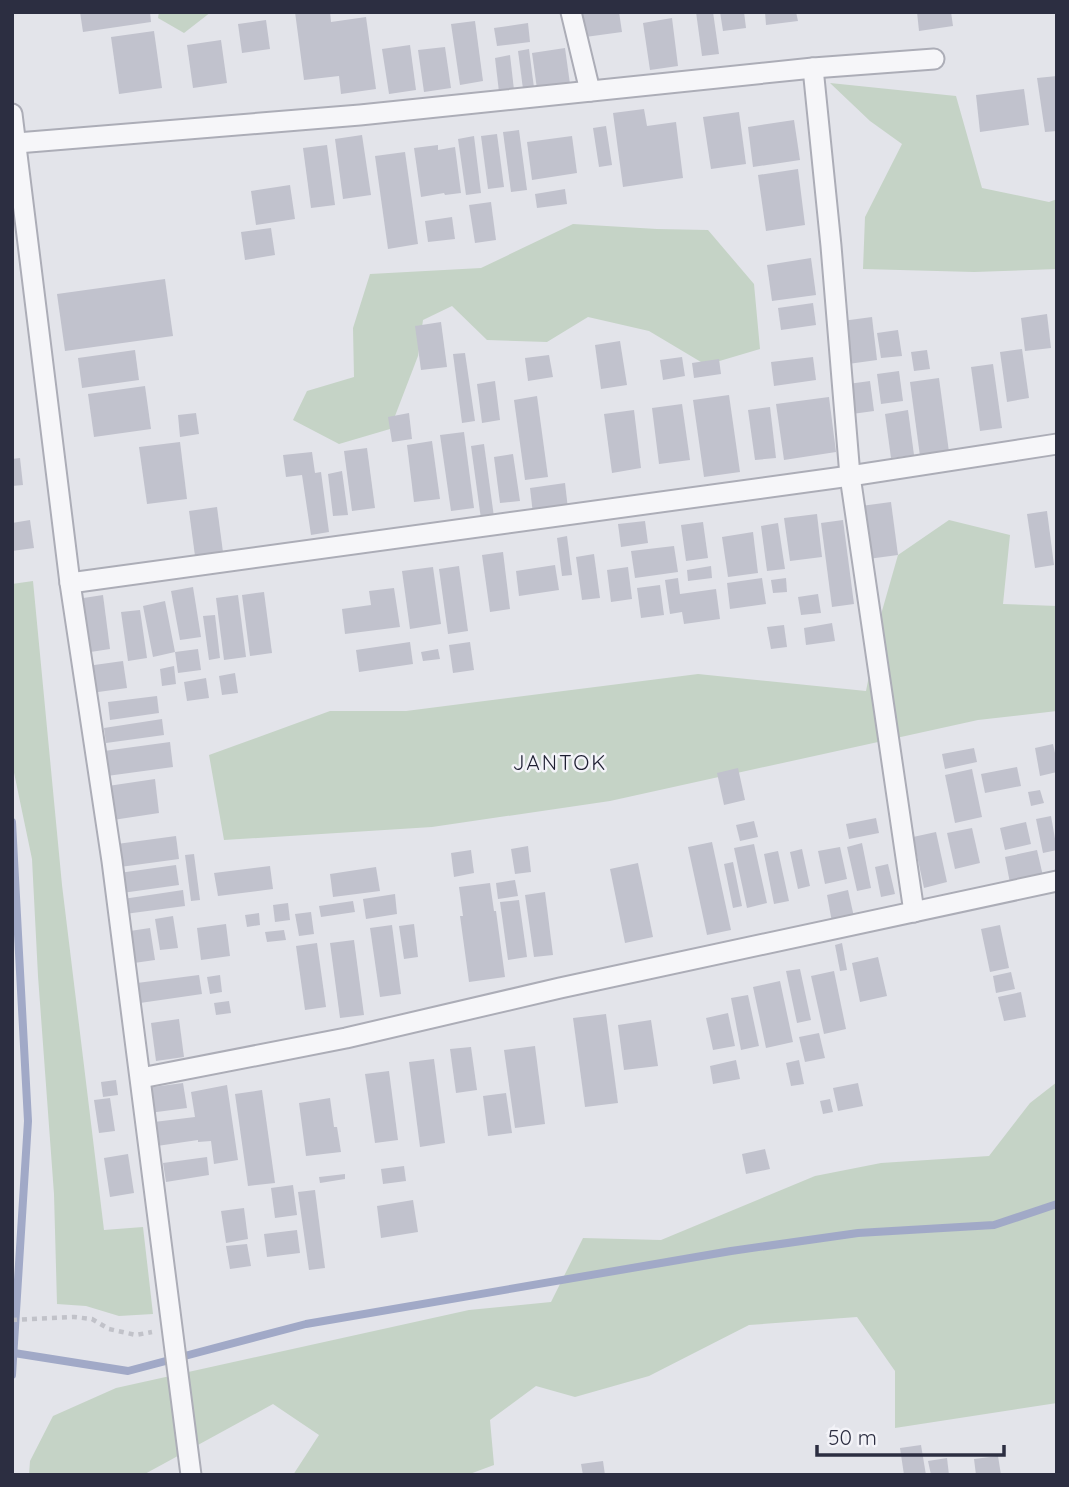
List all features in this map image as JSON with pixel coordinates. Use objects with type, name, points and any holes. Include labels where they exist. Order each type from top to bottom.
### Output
[{"type":"street","points":[[571,12],[590,92]]},
{"type":"street","points":[[16,144],[360,115],[813,68],[934,59]]},
{"type":"street","points":[[813,68],[850,476],[914,912]]},
{"type":"street","points":[[12,114],[70,583],[112,861],[191,1475]]},
{"type":"street","points":[[70,583],[850,476],[1057,444]]},
{"type":"street","points":[[141,1078],[346,1038],[560,988],[1057,881]]},
{"type":"path","points":[[12,1320],[74,1317],[92,1320],[108,1329],[136,1335],[173,1328]]},
{"type":"green space","points":[[159,12],[211,12],[184,33],[158,18]]},
{"type":"green space","points":[[830,83],[956,96],[982,188],[1049,202],[1057,199],[1057,269],[974,272],[863,269],[865,217],[902,144],[870,121]]},
{"type":"green space","points":[[573,224],[708,230],[754,284],[760,349],[706,365],[649,331],[588,317],[547,342],[487,340],[452,306],[423,320],[418,356],[390,429],[339,444],[293,420],[307,391],[354,377],[353,328],[370,274],[481,268]]},
{"type":"green space","points":[[949,520],[1010,535],[1003,604],[1057,606],[1057,711],[978,720],[610,801],[432,827],[224,840],[209,755],[330,711],[406,711],[698,674],[866,691],[882,611],[898,555]]},
{"type":"green space","points":[[33,581],[62,885],[104,1230],[143,1227],[153,1314],[119,1316],[86,1306],[57,1304],[54,1194],[32,859],[12,763],[12,584]]},
{"type":"green space","points":[[1057,1082],[1057,1403],[895,1428],[895,1371],[857,1317],[749,1325],[649,1376],[575,1397],[536,1386],[490,1420],[494,1465],[467,1475],[293,1475],[319,1435],[273,1404],[143,1475],[29,1475],[30,1461],[53,1416],[116,1388],[469,1310],[551,1302],[583,1238],[661,1240],[815,1176],[881,1163],[989,1156],[1030,1103]]},
{"type":"building","points":[[80,12],[150,12],[151,22],[83,32]]},
{"type":"building","points":[[295,12],[330,12],[331,22],[366,17],[376,89],[341,94],[339,76],[304,80]]},
{"type":"building","points":[[575,12],[619,12],[622,32],[578,38]]},
{"type":"building","points":[[696,12],[713,12],[719,54],[702,56]]},
{"type":"building","points":[[720,12],[744,12],[746,28],[723,31]]},
{"type":"building","points":[[765,12],[796,12],[798,21],[766,25]]},
{"type":"building","points":[[917,12],[951,12],[953,26],[919,31]]},
{"type":"building","points":[[672,18],[678,66],[650,70],[643,23]]},
{"type":"building","points":[[266,20],[270,49],[242,53],[238,24]]},
{"type":"building","points":[[475,21],[483,81],[460,85],[451,24]]},
{"type":"building","points":[[528,23],[530,42],[497,46],[494,28]]},
{"type":"building","points":[[154,31],[162,88],[119,94],[111,37]]},
{"type":"building","points":[[221,40],[227,83],[193,88],[187,45]]},
{"type":"building","points":[[410,45],[416,90],[389,94],[382,49]]},
{"type":"building","points":[[445,47],[451,88],[424,92],[418,50]]},
{"type":"building","points":[[565,48],[570,84],[537,89],[532,53]]},
{"type":"building","points":[[529,49],[534,88],[523,89],[518,51]]},
{"type":"building","points":[[510,55],[514,90],[499,92],[495,58]]},
{"type":"building","points":[[1057,76],[1057,131],[1045,132],[1037,78]]},
{"type":"building","points":[[1024,89],[1029,125],[980,132],[976,95]]},
{"type":"building","points":[[644,109],[647,126],[676,122],[683,178],[623,187],[613,113]]},
{"type":"building","points":[[739,112],[746,164],[711,169],[703,117]]},
{"type":"building","points":[[794,120],[800,160],[753,167],[748,127]]},
{"type":"building","points":[[606,126],[612,165],[599,167],[593,128]]},
{"type":"building","points":[[519,130],[527,190],[511,192],[503,132]]},
{"type":"building","points":[[497,134],[504,187],[488,189],[481,136]]},
{"type":"building","points":[[362,135],[371,195],[343,199],[335,139]]},
{"type":"building","points":[[474,136],[481,193],[466,195],[458,139]]},
{"type":"building","points":[[572,136],[577,173],[532,180],[527,142]]},
{"type":"building","points":[[327,145],[335,205],[311,208],[303,148]]},
{"type":"building","points":[[438,145],[438,150],[455,147],[461,193],[421,197],[414,148]]},
{"type":"building","points":[[405,152],[418,244],[388,249],[375,156]]},
{"type":"building","points":[[798,169],[805,225],[766,231],[758,175]]},
{"type":"building","points":[[290,185],[295,219],[256,225],[251,191]]},
{"type":"building","points":[[565,189],[567,204],[537,208],[535,194]]},
{"type":"building","points":[[491,202],[496,240],[475,243],[469,205]]},
{"type":"building","points":[[452,217],[455,239],[428,242],[425,221]]},
{"type":"building","points":[[271,228],[275,255],[245,260],[241,232]]},
{"type":"building","points":[[811,258],[816,295],[772,301],[767,265]]},
{"type":"building","points":[[165,279],[173,336],[65,351],[57,294]]},
{"type":"building","points":[[813,303],[816,325],[781,330],[778,308]]},
{"type":"building","points":[[1047,314],[1051,348],[1025,351],[1021,318]]},
{"type":"building","points":[[872,317],[877,360],[848,364],[842,321]]},
{"type":"building","points":[[441,322],[447,367],[421,370],[415,326]]},
{"type":"building","points":[[898,330],[902,356],[881,358],[877,333]]},
{"type":"building","points":[[620,341],[627,385],[601,389],[595,345]]},
{"type":"building","points":[[1022,349],[1029,398],[1007,402],[1000,352]]},
{"type":"building","points":[[135,350],[139,380],[82,388],[78,358]]},
{"type":"building","points":[[927,350],[930,369],[914,371],[911,352]]},
{"type":"building","points":[[465,353],[475,421],[462,423],[453,354]]},
{"type":"building","points":[[549,355],[553,377],[528,381],[525,358]]},
{"type":"building","points":[[682,357],[685,376],[663,380],[660,360]]},
{"type":"building","points":[[813,357],[816,380],[774,386],[771,362]]},
{"type":"building","points":[[719,359],[721,374],[694,378],[692,363]]},
{"type":"building","points":[[993,364],[1002,428],[980,431],[971,367]]},
{"type":"building","points":[[899,371],[903,401],[881,404],[877,374]]},
{"type":"building","points":[[939,378],[949,452],[920,456],[910,382]]},
{"type":"building","points":[[495,381],[500,420],[482,423],[477,384]]},
{"type":"building","points":[[870,381],[874,411],[852,414],[848,384]]},
{"type":"building","points":[[145,386],[151,429],[94,437],[88,394]]},
{"type":"building","points":[[729,395],[740,472],[704,477],[693,400]]},
{"type":"building","points":[[537,396],[548,477],[525,480],[514,400]]},
{"type":"building","points":[[829,397],[836,452],[784,460],[776,404]]},
{"type":"building","points":[[682,404],[690,460],[659,464],[652,408]]},
{"type":"building","points":[[770,407],[776,458],[755,460],[748,410]]},
{"type":"building","points":[[634,410],[641,468],[612,473],[604,414]]},
{"type":"building","points":[[908,410],[914,455],[891,458],[885,414]]},
{"type":"building","points":[[196,413],[199,434],[180,437],[178,415]]},
{"type":"building","points":[[409,413],[412,439],[392,442],[388,417]]},
{"type":"building","points":[[464,432],[474,508],[451,511],[440,435]]},
{"type":"building","points":[[432,441],[440,499],[414,502],[407,445]]},
{"type":"building","points":[[180,442],[187,499],[147,504],[139,447]]},
{"type":"building","points":[[484,444],[494,517],[481,519],[471,446]]},
{"type":"building","points":[[367,448],[375,508],[352,511],[344,451]]},
{"type":"building","points":[[312,452],[315,473],[321,472],[329,532],[311,535],[302,475],[286,477],[283,455]]},
{"type":"building","points":[[513,454],[520,501],[500,503],[494,457]]},
{"type":"building","points":[[20,458],[23,485],[12,486],[12,459]]},
{"type":"building","points":[[342,471],[348,515],[333,516],[328,474]]},
{"type":"building","points":[[565,483],[568,509],[533,514],[530,488]]},
{"type":"building","points":[[891,502],[898,555],[868,559],[861,506]]},
{"type":"building","points":[[217,507],[223,552],[195,556],[189,511]]},
{"type":"building","points":[[1047,511],[1054,565],[1035,568],[1027,514]]},
{"type":"building","points":[[817,514],[822,557],[790,561],[784,518]]},
{"type":"building","points":[[30,520],[34,548],[12,551],[12,523]]},
{"type":"building","points":[[843,520],[854,604],[832,607],[821,523]]},
{"type":"building","points":[[645,521],[648,543],[621,547],[618,524]]},
{"type":"building","points":[[703,522],[708,558],[686,561],[681,525]]},
{"type":"building","points":[[778,523],[785,569],[767,571],[761,526]]},
{"type":"building","points":[[753,532],[758,573],[728,577],[722,537]]},
{"type":"building","points":[[567,536],[572,575],[562,576],[557,538]]},
{"type":"building","points":[[674,546],[678,572],[635,578],[631,551]]},
{"type":"building","points":[[503,552],[510,609],[490,612],[482,555]]},
{"type":"building","points":[[594,554],[600,598],[582,600],[576,557]]},
{"type":"building","points":[[555,565],[559,590],[519,596],[516,571]]},
{"type":"building","points":[[459,566],[468,631],[448,634],[439,569]]},
{"type":"building","points":[[711,566],[712,578],[688,581],[687,570]]},
{"type":"building","points":[[433,567],[441,624],[410,629],[402,571]]},
{"type":"building","points":[[628,567],[632,599],[611,602],[607,570]]},
{"type":"building","points":[[678,578],[680,594],[716,589],[720,619],[684,624],[682,612],[670,614],[665,580]]},
{"type":"building","points":[[762,578],[766,604],[730,609],[727,583]]},
{"type":"building","points":[[786,578],[787,592],[773,593],[771,580]]},
{"type":"building","points":[[660,585],[664,615],[641,618],[637,588]]},
{"type":"building","points":[[193,587],[201,637],[180,640],[171,591]]},
{"type":"building","points":[[394,588],[400,627],[345,634],[342,609],[371,605],[369,591]]},
{"type":"building","points":[[264,592],[272,653],[250,656],[242,595]]},
{"type":"building","points":[[818,594],[821,613],[801,615],[798,597]]},
{"type":"building","points":[[103,595],[110,649],[84,653],[77,599]]},
{"type":"building","points":[[238,595],[246,657],[224,660],[216,598]]},
{"type":"building","points":[[165,601],[175,652],[153,657],[143,606]]},
{"type":"building","points":[[140,610],[147,658],[128,661],[121,612]]},
{"type":"building","points":[[215,615],[220,658],[209,660],[203,616]]},
{"type":"building","points":[[832,623],[835,641],[806,645],[804,628]]},
{"type":"building","points":[[784,625],[787,647],[771,649],[767,627]]},
{"type":"building","points":[[410,642],[413,664],[359,672],[356,650]]},
{"type":"building","points":[[470,642],[474,670],[453,673],[449,645]]},
{"type":"building","points":[[198,649],[201,670],[178,673],[175,652]]},
{"type":"building","points":[[438,649],[440,659],[423,661],[421,652]]},
{"type":"building","points":[[123,661],[127,688],[91,693],[87,666]]},
{"type":"building","points":[[174,666],[176,684],[162,686],[160,669]]},
{"type":"building","points":[[235,673],[238,693],[222,695],[219,676]]},
{"type":"building","points":[[206,678],[209,698],[187,701],[184,682]]},
{"type":"building","points":[[157,696],[159,713],[110,720],[108,702]]},
{"type":"building","points":[[162,719],[164,735],[106,743],[104,728]]},
{"type":"building","points":[[170,742],[173,767],[107,776],[104,751]]},
{"type":"building","points":[[1053,744],[1057,772],[1040,776],[1035,748]]},
{"type":"building","points":[[974,748],[977,762],[945,769],[942,754]]},
{"type":"building","points":[[1017,767],[1021,786],[985,793],[981,774]]},
{"type":"building","points":[[738,768],[745,800],[724,805],[717,773]]},
{"type":"building","points":[[972,769],[982,817],[955,823],[945,775]]},
{"type":"building","points":[[155,779],[159,813],[113,820],[108,786]]},
{"type":"building","points":[[1040,790],[1044,803],[1031,806],[1028,792]]},
{"type":"building","points":[[1051,816],[1057,850],[1043,853],[1036,819]]},
{"type":"building","points":[[876,818],[879,833],[849,839],[846,824]]},
{"type":"building","points":[[754,821],[758,837],[740,841],[736,825]]},
{"type":"building","points":[[1026,822],[1031,844],[1005,850],[1000,828]]},
{"type":"building","points":[[972,828],[980,863],[955,869],[947,833]]},
{"type":"building","points":[[936,832],[947,882],[924,888],[913,837]]},
{"type":"building","points":[[176,836],[179,859],[120,867],[117,844]]},
{"type":"building","points":[[712,842],[731,930],[707,935],[688,847]]},
{"type":"building","points":[[862,843],[871,888],[857,891],[847,847]]},
{"type":"building","points":[[754,844],[767,903],[747,908],[734,848]]},
{"type":"building","points":[[528,846],[531,872],[515,874],[511,849]]},
{"type":"building","points":[[840,847],[847,879],[825,884],[818,851]]},
{"type":"building","points":[[802,849],[810,886],[798,889],[790,852]]},
{"type":"building","points":[[471,850],[474,873],[454,877],[451,853]]},
{"type":"building","points":[[1037,850],[1043,876],[1010,883],[1005,857]]},
{"type":"building","points":[[778,851],[789,901],[774,904],[764,854]]},
{"type":"building","points":[[194,854],[200,900],[191,901],[185,855]]},
{"type":"building","points":[[733,862],[742,906],[733,908],[724,864]]},
{"type":"building","points":[[638,863],[653,937],[625,943],[610,869]]},
{"type":"building","points":[[888,864],[895,894],[881,897],[875,867]]},
{"type":"building","points":[[176,865],[179,885],[122,893],[119,873]]},
{"type":"building","points":[[270,866],[273,889],[218,896],[214,873]]},
{"type":"building","points":[[376,867],[380,891],[333,897],[330,874]]},
{"type":"building","points":[[515,880],[518,896],[498,899],[496,883]]},
{"type":"building","points":[[490,883],[505,977],[469,982],[459,887]]},
{"type":"building","points":[[183,890],[185,906],[125,914],[123,899]]},
{"type":"building","points":[[848,890],[854,917],[832,922],[827,895]]},
{"type":"building","points":[[545,892],[553,955],[534,957],[525,895]]},
{"type":"building","points":[[395,894],[397,914],[366,919],[363,899]]},
{"type":"building","points":[[519,900],[527,957],[508,960],[500,902]]},
{"type":"building","points":[[353,901],[355,912],[321,917],[319,906]]},
{"type":"building","points":[[288,903],[290,920],[275,922],[273,905]]},
{"type":"building","points":[[311,912],[314,934],[299,936],[295,914]]},
{"type":"building","points":[[259,913],[260,925],[247,927],[245,915]]},
{"type":"building","points":[[173,916],[178,948],[160,950],[155,919]]},
{"type":"building","points":[[226,924],[230,956],[201,960],[197,928]]},
{"type":"building","points":[[414,924],[418,957],[404,959],[399,926]]},
{"type":"building","points":[[392,925],[401,994],[380,997],[370,928]]},
{"type":"building","points":[[1000,925],[1009,968],[990,972],[981,929]]},
{"type":"building","points":[[150,928],[155,960],[134,963],[130,931]]},
{"type":"building","points":[[284,930],[286,940],[267,942],[265,932]]},
{"type":"building","points":[[354,940],[364,1015],[340,1018],[330,943]]},
{"type":"building","points":[[317,943],[326,1007],[305,1010],[296,946]]},
{"type":"building","points":[[842,943],[847,970],[840,971],[835,945]]},
{"type":"building","points":[[878,957],[887,996],[860,1002],[852,963]]},
{"type":"building","points":[[800,969],[811,1020],[797,1023],[786,971]]},
{"type":"building","points":[[834,971],[846,1029],[824,1034],[811,976]]},
{"type":"building","points":[[1011,972],[1015,989],[996,993],[993,976]]},
{"type":"building","points":[[199,975],[202,994],[140,1003],[137,983]]},
{"type":"building","points":[[220,975],[222,992],[210,994],[207,977]]},
{"type":"building","points":[[780,981],[793,1042],[766,1048],[753,987]]},
{"type":"building","points":[[1021,992],[1026,1017],[1004,1021],[998,997]]},
{"type":"building","points":[[748,995],[759,1046],[741,1050],[731,998]]},
{"type":"building","points":[[229,1001],[231,1013],[216,1015],[214,1003]]},
{"type":"building","points":[[728,1013],[735,1046],[713,1050],[706,1018]]},
{"type":"building","points":[[606,1014],[618,1103],[585,1107],[573,1018]]},
{"type":"building","points":[[179,1019],[184,1057],[156,1061],[151,1023]]},
{"type":"building","points":[[651,1020],[658,1066],[624,1070],[618,1025]]},
{"type":"building","points":[[819,1033],[825,1058],[805,1062],[799,1037]]},
{"type":"building","points":[[535,1046],[545,1124],[515,1128],[504,1050]]},
{"type":"building","points":[[471,1047],[477,1090],[456,1093],[450,1049]]},
{"type":"building","points":[[434,1059],[445,1143],[420,1147],[409,1062]]},
{"type":"building","points":[[736,1060],[740,1079],[713,1084],[710,1066]]},
{"type":"building","points":[[799,1060],[804,1084],[791,1086],[786,1063]]},
{"type":"building","points":[[389,1071],[398,1140],[375,1143],[365,1074]]},
{"type":"building","points":[[116,1080],[118,1095],[103,1097],[101,1082]]},
{"type":"building","points":[[183,1083],[187,1108],[149,1113],[146,1088]]},
{"type":"building","points":[[858,1083],[863,1106],[838,1111],[833,1088]]},
{"type":"building","points":[[227,1085],[238,1160],[214,1164],[211,1141],[198,1140],[157,1146],[154,1122],[195,1117],[191,1092]]},
{"type":"building","points":[[262,1090],[275,1183],[248,1186],[235,1094]]},
{"type":"building","points":[[506,1093],[512,1133],[488,1136],[483,1096]]},
{"type":"building","points":[[110,1098],[115,1131],[99,1133],[94,1100]]},
{"type":"building","points":[[330,1098],[341,1152],[306,1156],[299,1103]]},
{"type":"building","points":[[830,1099],[833,1112],[823,1114],[820,1101]]},
{"type":"building","points":[[765,1149],[770,1169],[746,1174],[742,1154]]},
{"type":"building","points":[[128,1154],[134,1193],[110,1197],[104,1158]]},
{"type":"building","points":[[207,1157],[209,1175],[166,1182],[163,1163]]},
{"type":"building","points":[[404,1166],[406,1181],[383,1184],[381,1169]]},
{"type":"building","points":[[345,1174],[345,1179],[320,1183],[319,1177]]},
{"type":"building","points":[[293,1185],[297,1215],[275,1218],[271,1188]]},
{"type":"building","points":[[315,1190],[325,1268],[309,1270],[298,1192]]},
{"type":"building","points":[[413,1200],[418,1232],[381,1238],[377,1206]]},
{"type":"building","points":[[244,1208],[248,1239],[226,1243],[221,1211]]},
{"type":"building","points":[[297,1230],[300,1253],[267,1257],[264,1234]]},
{"type":"building","points":[[247,1244],[251,1266],[230,1269],[226,1246]]},
{"type":"building","points":[[921,1445],[926,1475],[904,1475],[900,1448]]},
{"type":"building","points":[[998,1456],[1001,1475],[976,1475],[974,1459]]},
{"type":"building","points":[[947,1458],[949,1475],[931,1475],[928,1461]]},
{"type":"building","points":[[603,1461],[605,1475],[583,1475],[581,1464]]},
{"type":"waterway","points":[[12,822],[28,1121],[12,1375]]},
{"type":"waterway","points":[[14,1353],[128,1371],[306,1324],[731,1251],[858,1233],[994,1225],[1057,1204]]},
{"type":"district","name":"JANTOK","points":[[560,763]]}]
